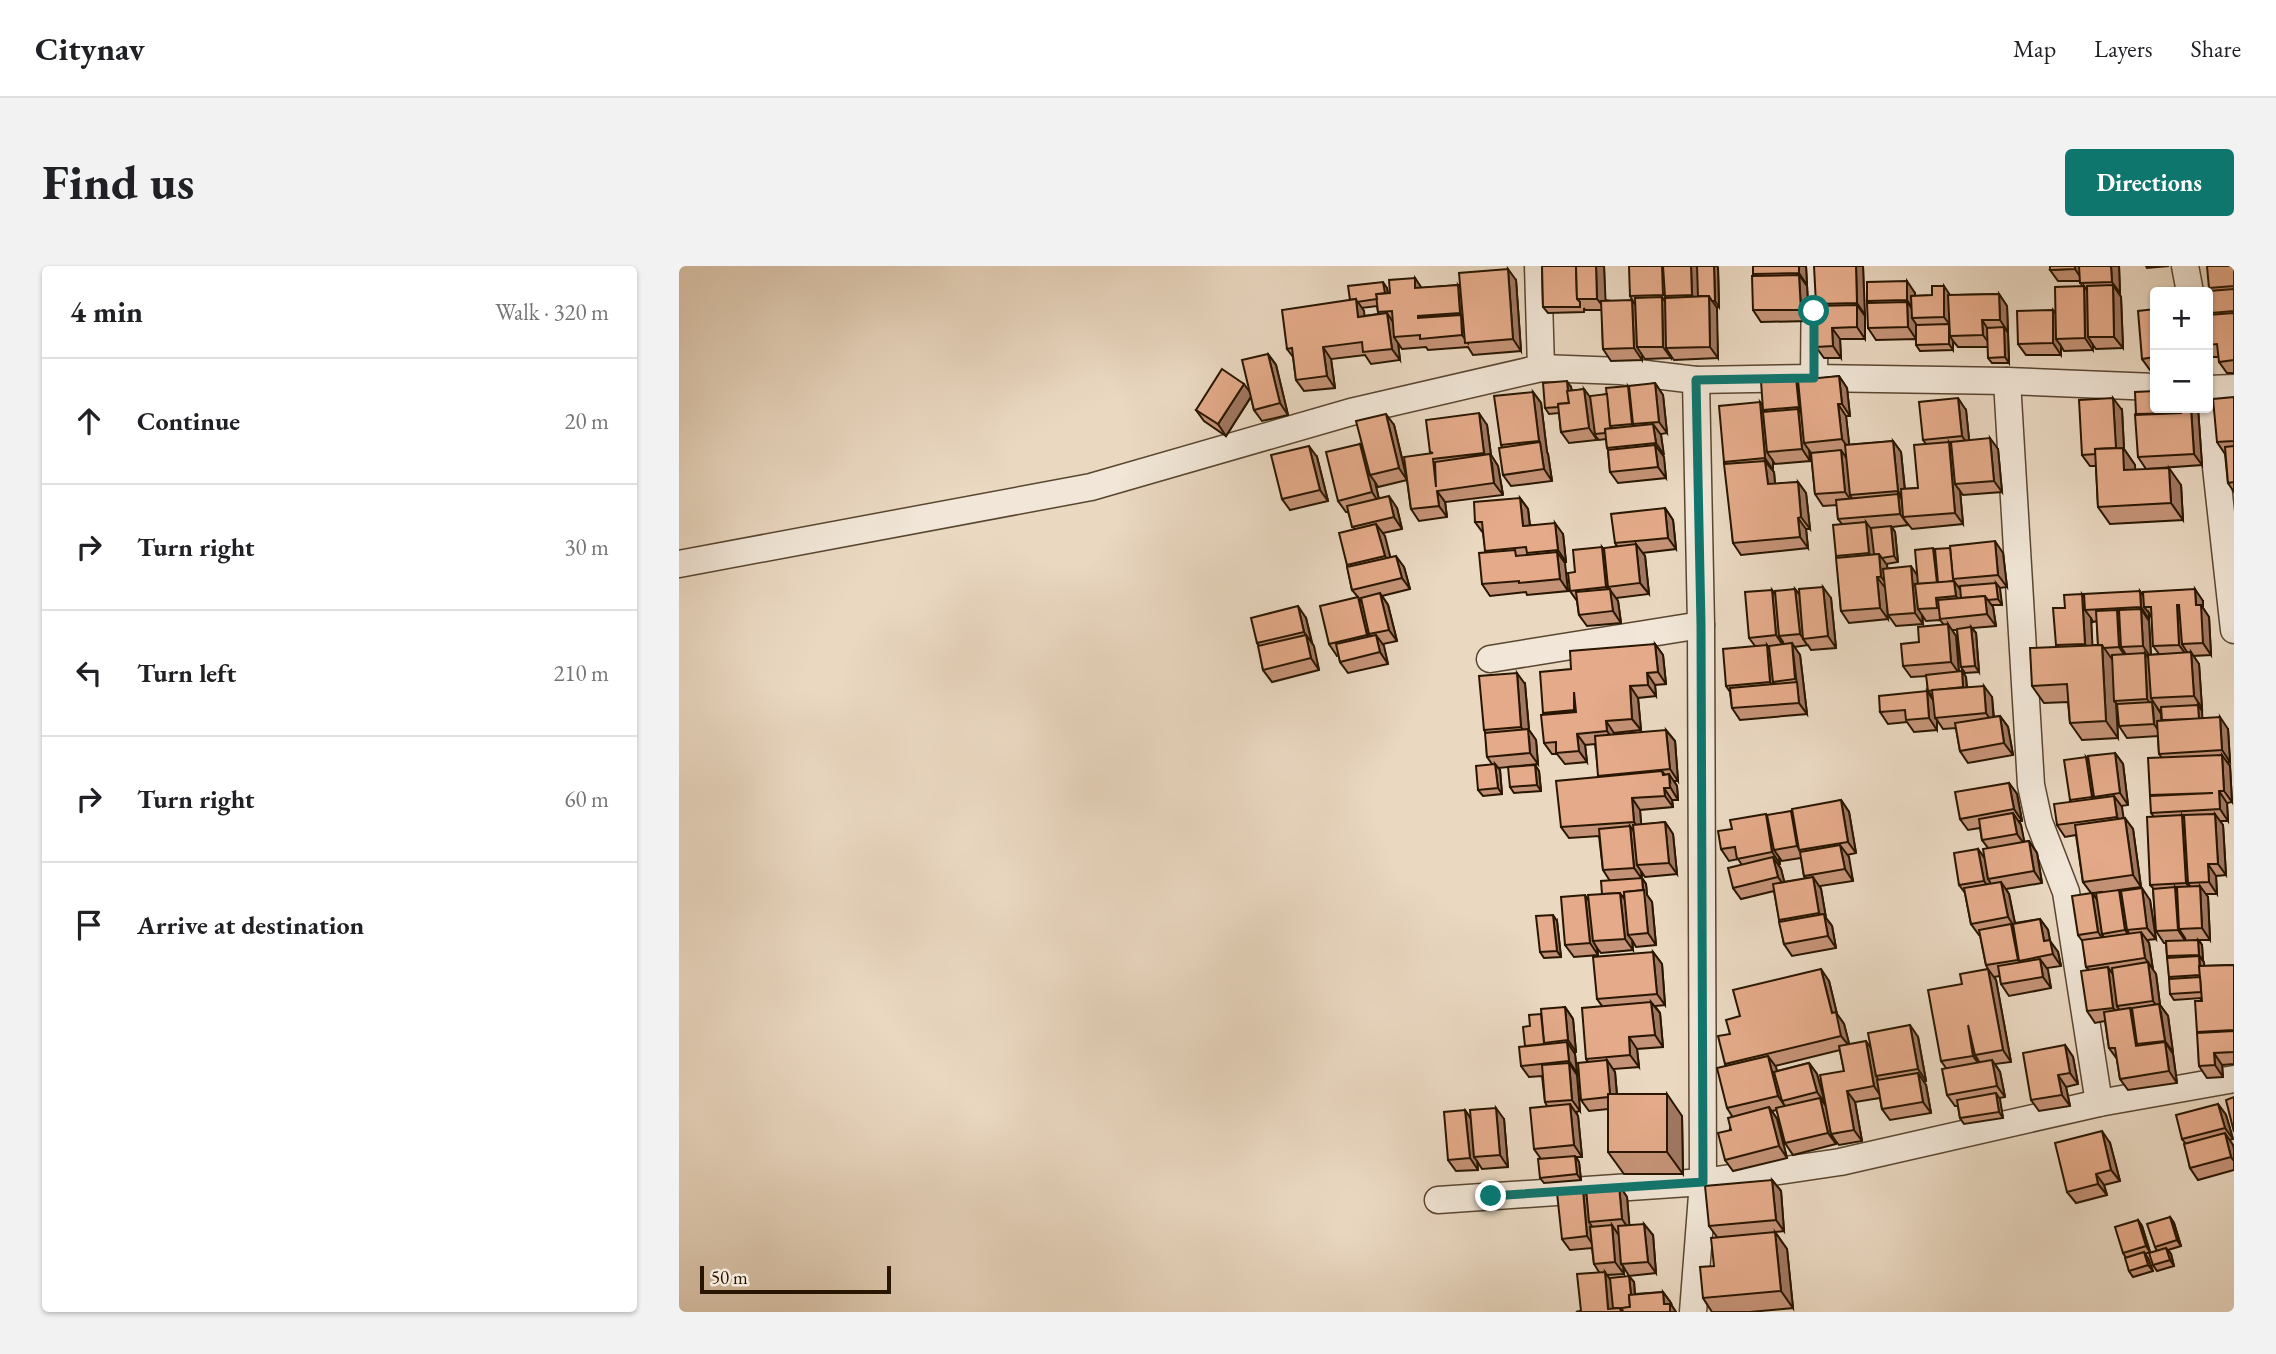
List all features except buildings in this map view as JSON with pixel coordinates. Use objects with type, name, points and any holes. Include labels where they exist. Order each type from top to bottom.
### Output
[{"type":"street","points":[[1538,266],[1541,368]]},
{"type":"street","points":[[1814,378],[1815,266]]},
{"type":"street","points":[[2185,266],[2189,287]]},
{"type":"street","points":[[679,564],[1091,487],[1351,412],[1541,368],[1621,371],[1696,380],[1814,378],[2150,387]]},
{"type":"street","points":[[1693,1312],[1703,1182],[1701,625],[1696,380]]},
{"type":"street","points":[[2007,381],[2031,785],[2039,822],[2066,892],[2099,1103]]},
{"type":"street","points":[[2213,389],[2234,388]]},
{"type":"street","points":[[2210,413],[2234,630]]},
{"type":"street","points":[[1490,659],[1701,625]]},
{"type":"street","points":[[1438,1200],[1703,1182],[1840,1162],[2099,1103],[2234,1079]]},
{"type":"route","points":[[1491,1196],[1703,1182],[1701,625],[1696,380],[1814,378],[1814,311]]}]
